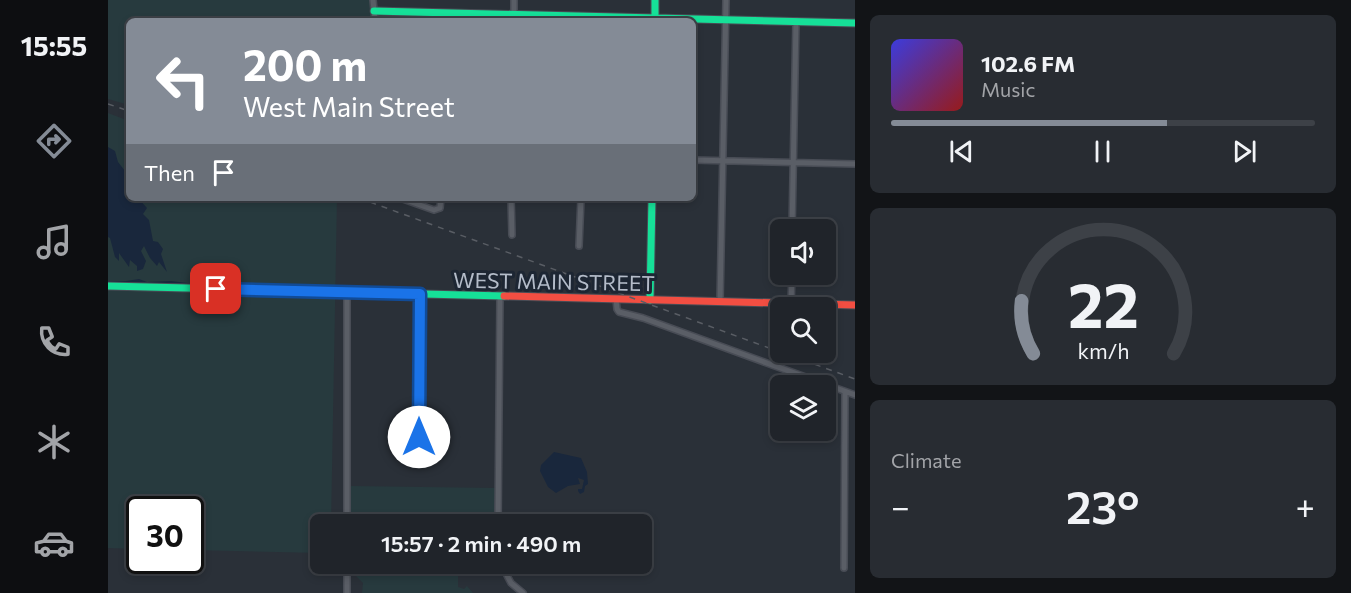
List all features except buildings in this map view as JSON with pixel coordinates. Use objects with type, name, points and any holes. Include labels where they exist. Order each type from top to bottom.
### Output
[{"type":"street","points":[[373,0],[375,18]]},
{"type":"street","points":[[374,11],[444,17],[514,18],[514,0]]},
{"type":"street","points":[[655,18],[656,0]]},
{"type":"street","points":[[720,302],[726,0]]},
{"type":"street","points":[[696,20],[855,23]]},
{"type":"street","points":[[792,219],[796,21]]},
{"type":"street","points":[[696,160],[855,164]]},
{"type":"street","points":[[408,201],[434,210],[440,208],[441,201]]},
{"type":"street","points":[[511,201],[512,236]]},
{"type":"street","points":[[579,246],[581,201]]},
{"type":"street","points":[[650,300],[652,201]]},
{"type":"street","name":"WEST MAIN STREET","points":[[108,286],[770,303]]},
{"type":"street","points":[[347,292],[347,514]]},
{"type":"street","points":[[419,437],[420,294]]},
{"type":"street","points":[[498,514],[500,297]]},
{"type":"street","points":[[616,299],[616,309],[619,312],[643,318],[855,395]]},
{"type":"street","name":"WEST MAIN STREET","points":[[836,305],[855,305]]},
{"type":"street","points":[[844,568],[845,392]]},
{"type":"street","points":[[346,574],[347,593]]},
{"type":"street","points":[[506,574],[511,583],[523,593]]},
{"type":"green space","points":[[108,0],[371,0],[371,18],[126,18],[126,104],[108,99]]},
{"type":"green space","points":[[108,113],[126,120],[126,201],[337,201],[331,514],[310,514],[310,553],[204,550],[204,496],[126,496],[126,549],[108,548]]},
{"type":"green space","points":[[350,486],[495,488],[494,514],[350,514]]},
{"type":"green space","points":[[354,574],[459,574],[458,587],[464,589],[467,586],[473,593],[362,593],[363,583]]},
{"type":"water","points":[[108,147],[115,151],[118,162],[126,171],[126,201],[141,201],[147,208],[143,214],[149,220],[153,241],[158,242],[163,249],[161,254],[167,272],[159,262],[157,266],[144,246],[141,251],[146,261],[143,269],[137,271],[137,266],[130,260],[129,267],[119,253],[119,261],[115,257],[108,237]]},
{"type":"water","points":[[139,279],[147,282],[171,281],[257,287],[108,283],[108,281]]},
{"type":"water","points":[[554,452],[581,458],[587,472],[588,484],[584,492],[580,494],[578,491],[582,489],[584,480],[578,478],[580,484],[568,486],[556,493],[548,487],[540,471],[541,465]]},
{"type":"railway","points":[[108,104],[126,110]]},
{"type":"railway","points":[[367,201],[770,348]]},
{"type":"railway","points":[[811,363],[855,379]]},
{"type":"traffic: fast","points":[[655,0],[655,18]]},
{"type":"traffic: fast","points":[[374,11],[655,18]]},
{"type":"traffic: fast","points":[[696,19],[855,23]]},
{"type":"traffic: fast","points":[[650,300],[652,201]]},
{"type":"traffic: fast","points":[[108,286],[504,296]]},
{"type":"traffic: jam","points":[[504,296],[855,305]]},
{"type":"route","points":[[216,289],[420,294],[419,437]]}]
